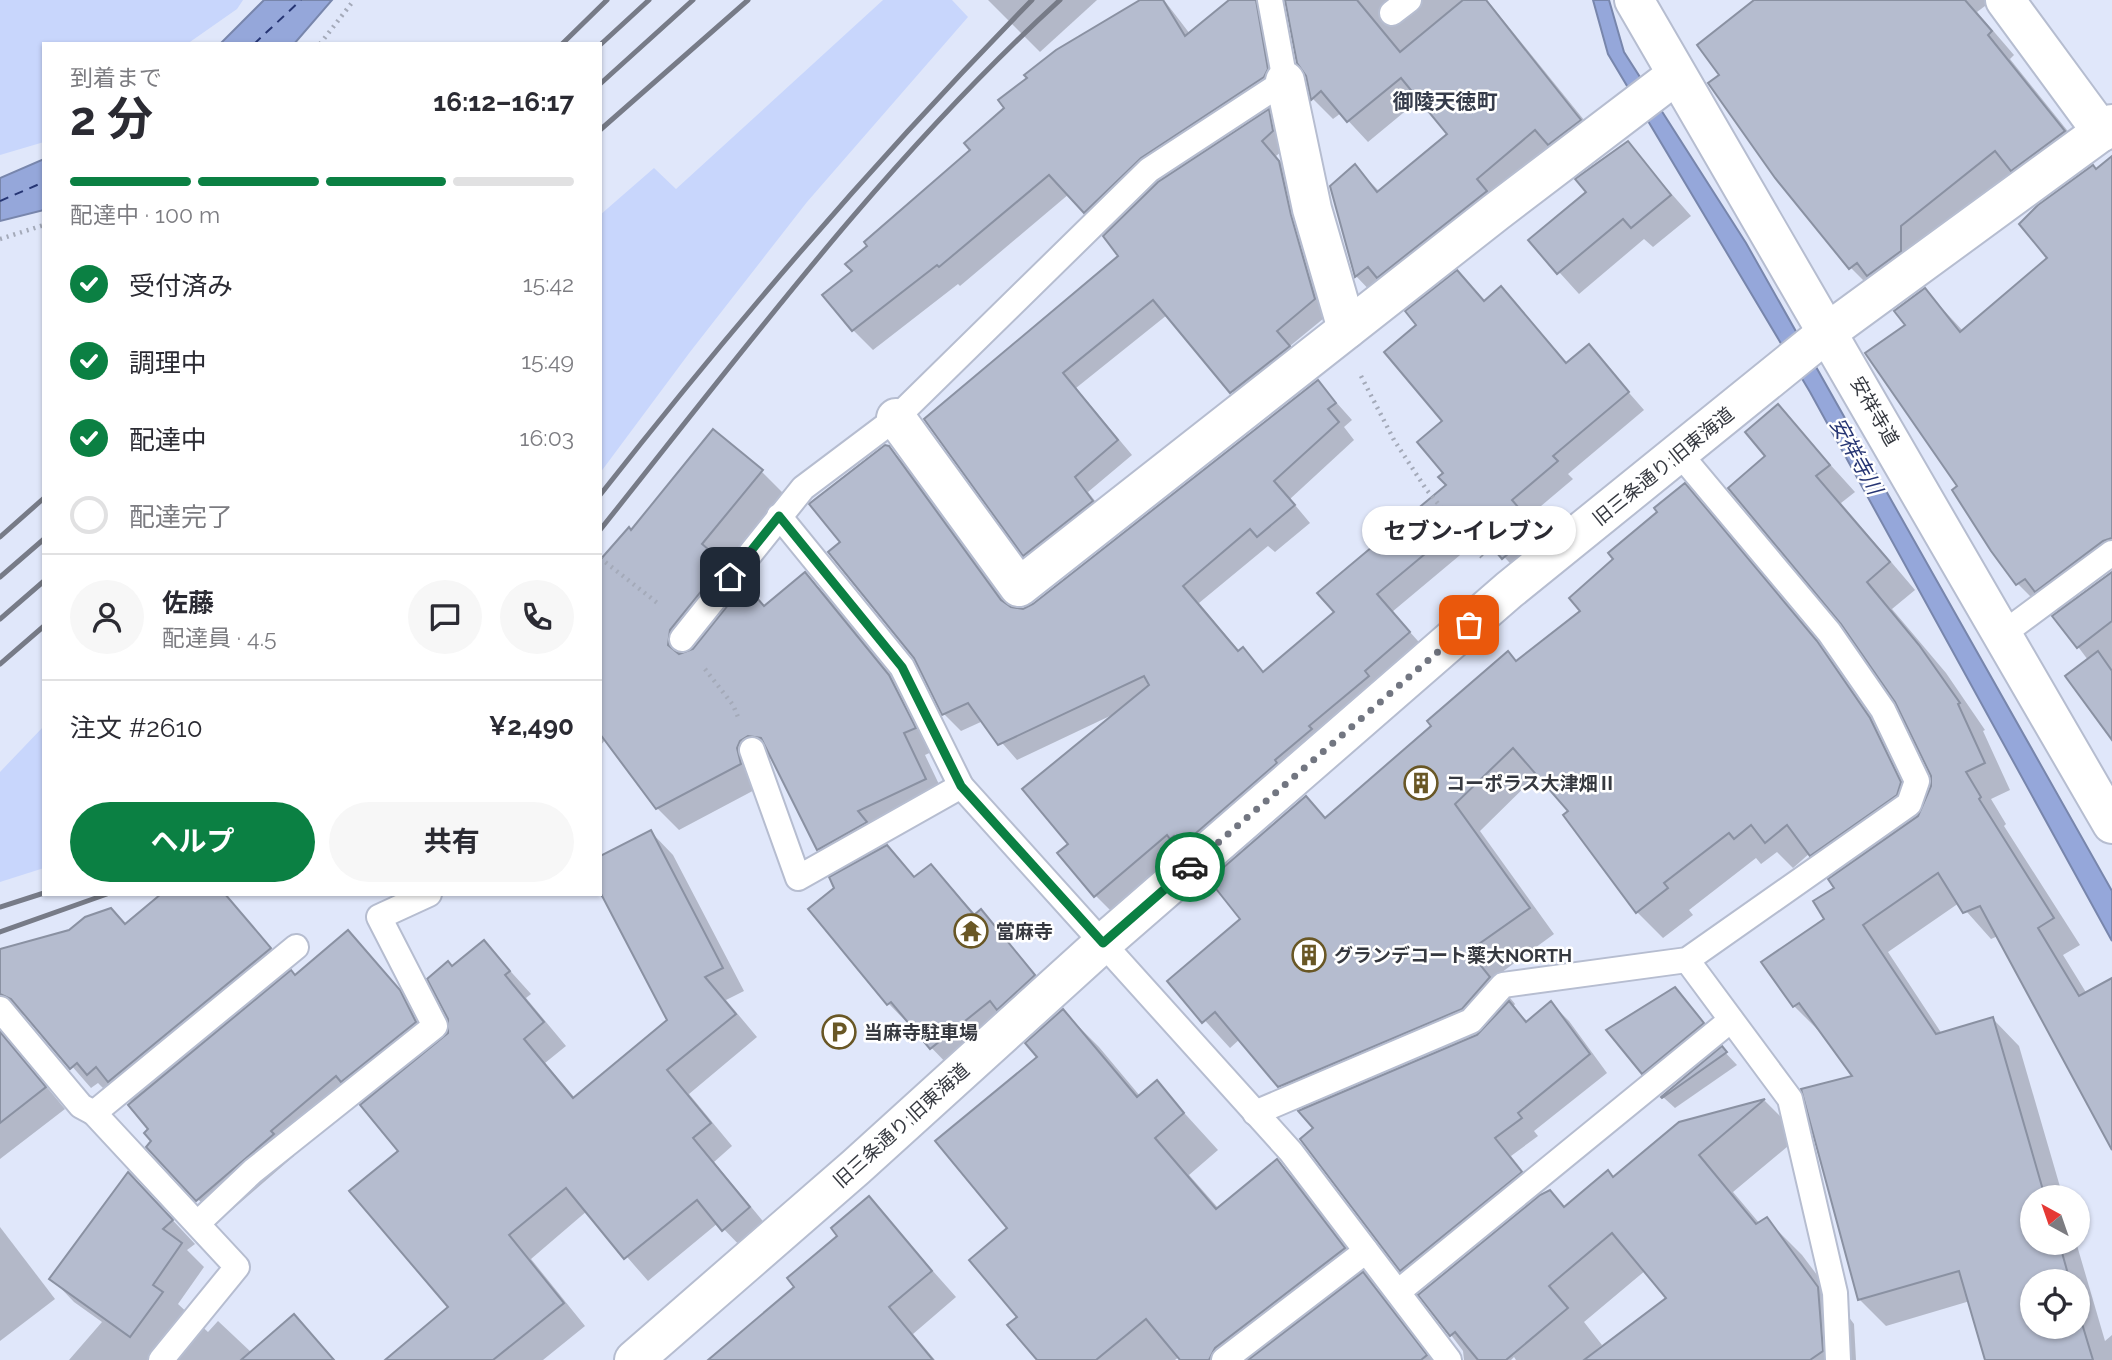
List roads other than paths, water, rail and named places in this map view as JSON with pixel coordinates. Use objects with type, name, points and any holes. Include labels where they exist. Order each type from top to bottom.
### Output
[{"type":"street","name":"安祥寺道","points":[[1634,0],[1672,79],[1821,337],[2004,633],[2112,824]]},
{"type":"street","points":[[1821,337],[2107,128],[2005,0]]},
{"type":"street","points":[[896,418],[1019,587],[1672,79]]},
{"type":"street","points":[[1285,82],[1312,209],[1348,329]]},
{"type":"street","name":"旧三条通り;旧東海道","points":[[635,1360],[856,1167],[1103,943],[1509,590],[1821,337]]},
{"type":"lane","points":[[682,639],[803,488],[896,418],[1149,170],[1285,82],[1270,0]]},
{"type":"lane","points":[[1255,1112],[1471,1021],[1503,985],[1687,960],[1909,804],[1917,781],[1883,710],[1829,632],[1679,453]]},
{"type":"lane","points":[[779,516],[902,667],[961,786],[1291,1152],[1449,1360]]},
{"type":"lane","points":[[2004,633],[2112,553]]},
{"type":"lane","points":[[752,750],[798,878],[961,786]]},
{"type":"lane","points":[[198,1223],[253,1171],[435,1026],[379,917],[425,896]]},
{"type":"lane","points":[[94,1113],[296,947]]},
{"type":"lane","points":[[1687,960],[1790,1099],[1835,1293],[1838,1360]]},
{"type":"lane","points":[[0,1009],[81,1106],[94,1113],[237,1267],[161,1360]]},
{"type":"lane","points":[[1398,1292],[1731,1020]]},
{"type":"lane","points":[[1224,1360],[1366,1251]]},
{"type":"water","points":[[264,0],[332,0],[296,42],[222,42]]},
{"type":"water","name":"安祥寺川","points":[[1593,0],[1609,0],[1624,52],[1746,243],[2112,891],[2112,941],[1810,392],[1608,54]]},
{"type":"water","points":[[42,160],[42,210],[0,221],[0,178]]},
{"type":"railway","points":[[564,42],[607,0]]},
{"type":"railway","points":[[602,43],[649,0]]},
{"type":"railway","points":[[602,82],[693,0]]},
{"type":"railway","points":[[602,128],[748,0]]},
{"type":"railway","points":[[602,493],[703,367],[863,180],[1032,0]]},
{"type":"railway","points":[[602,527],[764,324],[877,189],[936,124],[1060,0]]},
{"type":"railway","points":[[0,537],[42,500]]},
{"type":"railway","points":[[0,577],[42,541]]},
{"type":"railway","points":[[0,619],[42,583]]},
{"type":"railway","points":[[0,664],[42,628]]},
{"type":"railway","points":[[0,907],[42,894]]},
{"type":"railway","points":[[0,932],[101,896]]},
{"type":"place","name":"セブン-イレブン","points":[[1469,625]]},
{"type":"place","name":"コーポラス大津畑Ⅱ","points":[[1421,783]]},
{"type":"place","name":"當麻寺","points":[[971,931]]},
{"type":"place","name":"グランデコート薬大NORTH","points":[[1309,955]]},
{"type":"place","name":"当麻寺駐車場","points":[[839,1032]]},
{"type":"district","name":"御陵天徳町","points":[[1445,102]]}]
